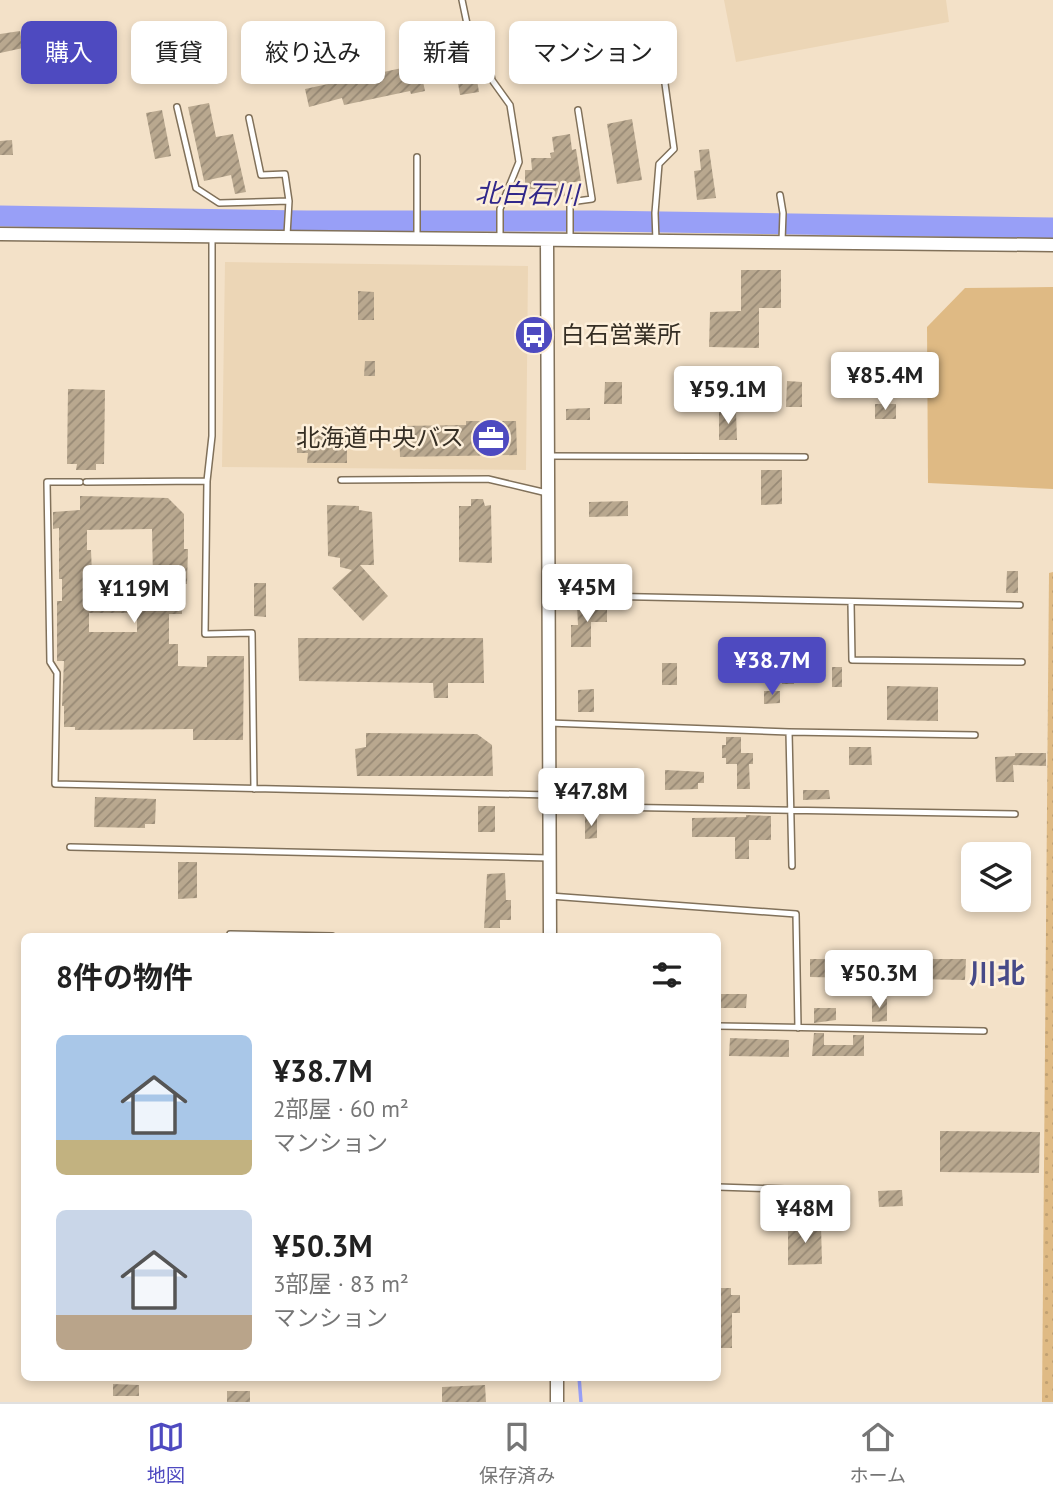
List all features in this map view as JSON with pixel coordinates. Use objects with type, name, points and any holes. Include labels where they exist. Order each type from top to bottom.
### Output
[{"type":"street","points":[[0,234],[418,234],[500,235],[547,240],[570,236],[782,238],[1053,245]]},
{"type":"street","points":[[547,240],[550,933]]},
{"type":"street","points":[[557,1381],[557,1402]]},
{"type":"lane","points":[[462,0],[470,38],[485,47],[492,80],[510,105],[519,162],[500,209],[500,235]]},
{"type":"lane","points":[[656,237],[659,164],[674,149],[665,84]]},
{"type":"lane","points":[[177,107],[196,188],[219,203],[289,201]]},
{"type":"lane","points":[[570,236],[570,202],[592,199],[578,110]]},
{"type":"lane","points":[[248,118],[261,175],[285,174],[289,201],[287,233]]},
{"type":"lane","points":[[417,157],[418,234]]},
{"type":"lane","points":[[780,195],[783,213],[782,238]]},
{"type":"lane","points":[[212,236],[212,436],[207,481],[205,634],[252,633],[254,789]]},
{"type":"lane","points":[[547,456],[805,457]]},
{"type":"lane","points":[[341,480],[488,479],[547,493]]},
{"type":"lane","points":[[207,481],[47,482],[50,662],[57,673],[55,784],[254,789],[790,811],[1015,814]]},
{"type":"lane","points":[[548,595],[1020,605]]},
{"type":"lane","points":[[851,603],[852,660],[1022,662]]},
{"type":"lane","points":[[549,723],[789,732],[975,735]]},
{"type":"lane","points":[[789,732],[792,866]]},
{"type":"lane","points":[[70,847],[549,859]]},
{"type":"lane","points":[[550,896],[796,914],[798,1028]]},
{"type":"lane","points":[[721,1026],[984,1031]]},
{"type":"lane","points":[[721,1187],[815,1190]]},
{"type":"shaded area","points":[[724,0],[946,0],[949,22],[736,62]]},
{"type":"shaded area","points":[[225,262],[528,266],[526,470],[222,467]]},
{"type":"shaded area","points":[[1053,287],[1053,489],[928,483],[927,327],[965,288]]},
{"type":"shaded area","points":[[1053,572],[1053,1402],[1042,1402],[1049,573]]},
{"type":"building","points":[[20,31],[21,48],[0,53],[0,34]]},
{"type":"building","points":[[399,69],[399,84],[424,84],[425,91],[411,94],[410,91],[344,105],[342,98],[309,107],[305,89],[328,84],[385,84],[385,72]]},
{"type":"building","points":[[458,84],[478,84],[479,92],[460,95]]},
{"type":"building","points":[[209,103],[216,137],[233,134],[246,192],[235,194],[231,175],[204,181],[188,107]]},
{"type":"building","points":[[162,110],[171,156],[155,159],[146,113]]},
{"type":"building","points":[[632,119],[642,180],[617,184],[607,124]]},
{"type":"building","points":[[570,134],[572,150],[576,149],[581,181],[563,184],[565,196],[555,198],[553,189],[525,189],[525,170],[532,170],[531,158],[551,158],[550,153],[554,152],[552,137]]},
{"type":"building","points":[[12,140],[13,155],[0,155],[0,141]]},
{"type":"building","points":[[709,149],[716,198],[697,200],[694,171],[701,170],[699,150]]},
{"type":"building","points":[[741,270],[781,270],[781,308],[759,308],[759,348],[709,347],[710,312],[741,311]]},
{"type":"building","points":[[358,291],[374,292],[374,320],[358,320]]},
{"type":"building","points":[[365,361],[375,361],[375,376],[364,376]]},
{"type":"building","points":[[787,381],[802,382],[802,407],[786,407]]},
{"type":"building","points":[[605,382],[622,382],[622,404],[604,404]]},
{"type":"building","points":[[68,389],[105,390],[104,464],[96,464],[96,470],[76,470],[77,464],[67,464]]},
{"type":"building","points":[[875,404],[896,404],[896,419],[875,419]]},
{"type":"building","points":[[590,408],[590,420],[566,420],[566,409]]},
{"type":"building","points":[[719,411],[736,411],[737,440],[719,440]]},
{"type":"building","points":[[466,421],[516,421],[517,455],[400,457],[399,426],[466,425]]},
{"type":"building","points":[[297,432],[347,432],[347,463],[307,463],[308,453],[297,453]]},
{"type":"building","points":[[761,470],[782,470],[782,504],[761,505]]},
{"type":"building","points":[[80,496],[168,498],[184,514],[184,549],[188,549],[187,584],[182,584],[182,614],[169,614],[169,644],[178,644],[178,666],[207,667],[207,656],[244,656],[243,740],[193,740],[193,729],[75,730],[75,727],[64,727],[64,661],[57,661],[57,601],[62,601],[62,579],[59,579],[59,528],[53,529],[53,512],[80,510]],"holes":[[[152,529],[153,578],[115,579],[115,574],[92,574],[91,550],[87,550],[87,530]],[[89,613],[137,613],[137,632],[89,632]]]},
{"type":"building","points":[[471,499],[483,499],[485,506],[491,505],[492,563],[459,562],[459,506],[471,506]]},
{"type":"building","points":[[628,501],[628,516],[589,517],[589,502]]},
{"type":"building","points":[[327,505],[359,506],[359,510],[372,512],[374,565],[360,565],[388,596],[363,621],[332,588],[352,570],[340,567],[340,558],[328,556]]},
{"type":"building","points":[[1007,571],[1018,571],[1018,593],[1006,593]]},
{"type":"building","points":[[254,583],[266,583],[266,617],[254,616]]},
{"type":"building","points":[[577,605],[607,605],[607,622],[591,622],[591,647],[571,647],[571,625],[578,625]]},
{"type":"building","points":[[298,638],[483,638],[484,683],[448,683],[448,698],[434,698],[433,683],[299,681]]},
{"type":"building","points":[[662,663],[677,663],[677,685],[662,685]]},
{"type":"building","points":[[783,666],[794,666],[794,684],[782,684]]},
{"type":"building","points":[[832,667],[842,667],[842,687],[832,687]]},
{"type":"building","points":[[887,686],[938,687],[938,721],[887,720]]},
{"type":"building","points":[[594,689],[594,712],[578,712],[578,690]]},
{"type":"building","points":[[764,691],[780,691],[780,703],[764,704]]},
{"type":"building","points":[[366,733],[477,734],[492,745],[493,776],[357,776],[355,749],[366,747]]},
{"type":"building","points":[[726,737],[741,737],[741,753],[753,753],[753,764],[749,764],[750,789],[737,789],[737,764],[726,764],[726,758],[722,758],[722,745],[726,745]]},
{"type":"building","points":[[849,747],[871,747],[872,765],[849,765]]},
{"type":"building","points":[[1015,753],[1046,753],[1046,766],[1013,765],[1014,782],[996,782],[995,757],[1015,756]]},
{"type":"building","points":[[665,770],[704,772],[704,783],[698,783],[698,789],[665,790]]},
{"type":"building","points":[[803,790],[829,790],[830,799],[803,800]]},
{"type":"building","points":[[95,797],[156,799],[155,824],[145,824],[145,828],[94,827]]},
{"type":"building","points":[[478,806],[495,806],[495,832],[478,832]]},
{"type":"building","points":[[771,816],[771,840],[749,840],[749,859],[735,859],[735,837],[692,837],[692,818]]},
{"type":"building","points":[[585,817],[597,817],[597,838],[585,839]]},
{"type":"building","points":[[178,862],[197,862],[197,898],[178,899]]},
{"type":"building","points":[[505,873],[506,900],[511,900],[511,920],[500,920],[500,928],[484,928],[487,874]]},
{"type":"building","points":[[810,959],[966,959],[965,980],[810,977]]},
{"type":"building","points":[[721,994],[747,994],[746,1008],[721,1008]]},
{"type":"building","points":[[872,999],[887,999],[887,1021],[872,1022]]},
{"type":"building","points":[[814,1008],[836,1008],[836,1020],[814,1023]]},
{"type":"building","points":[[814,1033],[824,1033],[824,1045],[853,1045],[853,1035],[864,1035],[864,1056],[812,1056]]},
{"type":"building","points":[[730,1038],[789,1040],[789,1057],[729,1056]]},
{"type":"building","points":[[940,1131],[1040,1132],[1039,1173],[940,1172]]},
{"type":"building","points":[[902,1190],[903,1206],[879,1207],[878,1191]]},
{"type":"building","points":[[821,1225],[822,1264],[788,1265],[788,1226]]},
{"type":"building","points":[[721,1288],[731,1288],[731,1295],[740,1295],[740,1313],[732,1313],[732,1348],[721,1348]]},
{"type":"building","points":[[113,1384],[139,1385],[139,1396],[113,1396]]},
{"type":"building","points":[[485,1385],[486,1402],[442,1402],[442,1387]]},
{"type":"building","points":[[227,1391],[250,1391],[250,1402],[227,1402]]},
{"type":"waterway","name":"北白石川","points":[[0,216],[1053,228]]},
{"type":"waterway","points":[[579,1381],[581,1402]]},
{"type":"place","name":"白石営業所","points":[[534,335]]},
{"type":"place","name":"北海道中央バス","points":[[491,438]]},
{"type":"district","name":"川北","points":[[997,973]]}]
